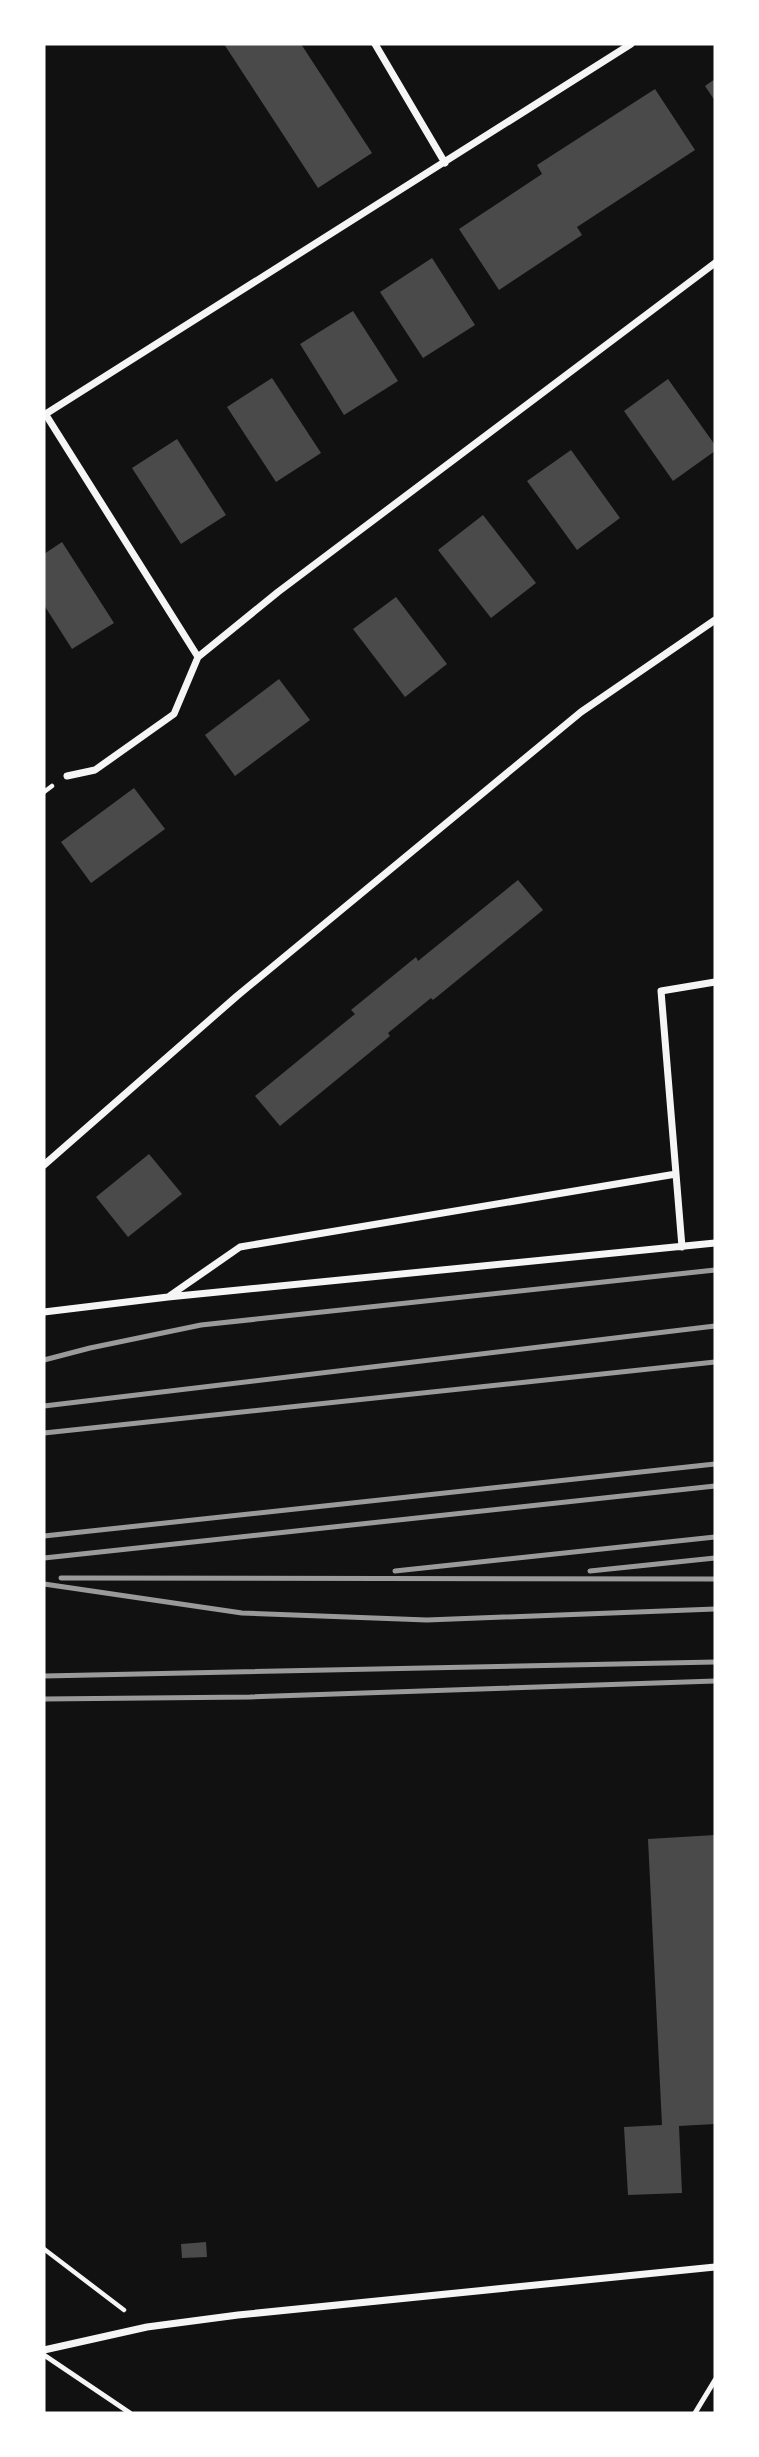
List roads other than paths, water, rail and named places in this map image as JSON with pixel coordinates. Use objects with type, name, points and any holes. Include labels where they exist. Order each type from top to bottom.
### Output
[{"type":"street","points":[[374,44],[444,163]]},
{"type":"street","points":[[198,657],[45,415],[631,44]]},
{"type":"street","points":[[67,776],[95,770],[174,714],[198,657],[278,592],[715,262]]},
{"type":"street","points":[[44,1165],[237,996],[581,712],[715,620]]},
{"type":"street","points":[[682,1247],[661,991],[715,982]]},
{"type":"street","points":[[168,1297],[240,1247],[676,1174]]},
{"type":"street","points":[[44,1312],[168,1297],[715,1243]]},
{"type":"street","points":[[44,2352],[147,2327],[238,2315],[715,2267]]},
{"type":"lane","points":[[44,2352],[130,2413]]},
{"type":"lane","points":[[695,2413],[715,2379]]},
{"type":"railway","points":[[44,1360],[201,1325],[715,1270]]},
{"type":"railway","points":[[44,1406],[715,1326]]},
{"type":"railway","points":[[44,1433],[715,1362]]},
{"type":"railway","points":[[44,1536],[715,1464]]},
{"type":"railway","points":[[44,1558],[715,1486]]},
{"type":"railway","points":[[395,1571],[715,1537]]},
{"type":"railway","points":[[590,1571],[715,1558]]},
{"type":"railway","points":[[61,1578],[715,1579]]},
{"type":"railway","points":[[44,1584],[242,1613],[427,1620],[715,1609]]},
{"type":"railway","points":[[44,1676],[715,1662]]},
{"type":"railway","points":[[44,1699],[250,1697],[715,1681]]}]
